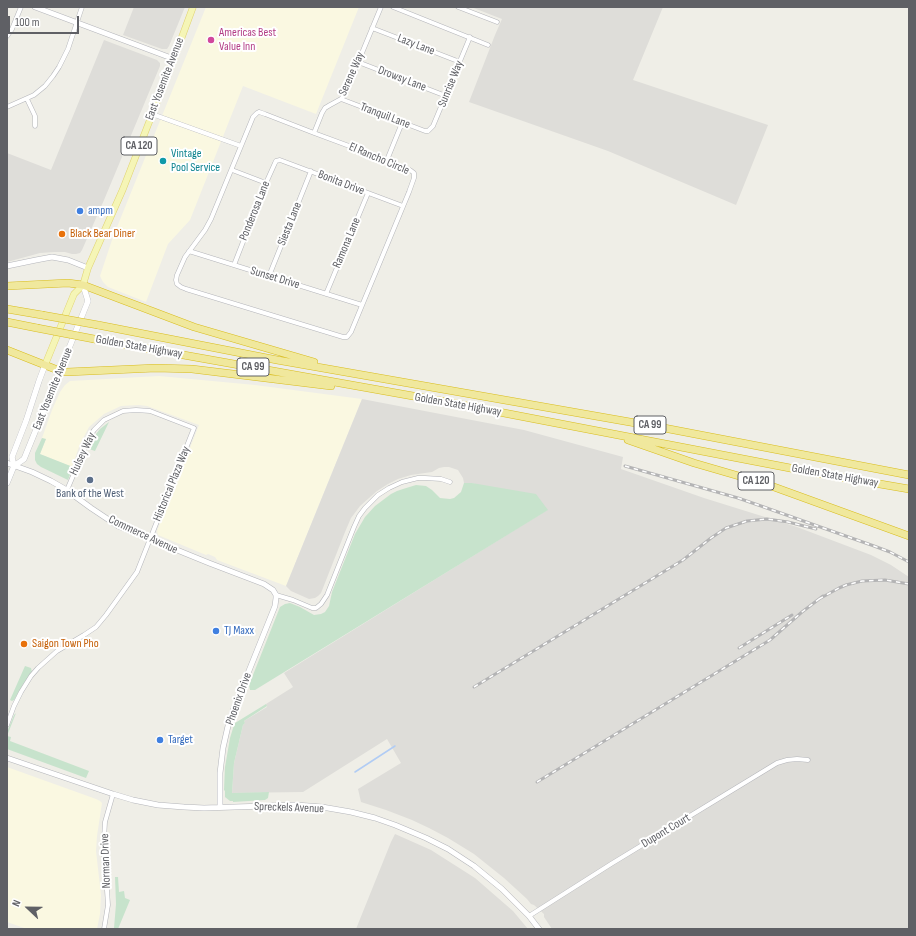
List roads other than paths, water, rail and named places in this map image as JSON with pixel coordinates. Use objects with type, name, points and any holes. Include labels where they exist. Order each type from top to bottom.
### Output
[{"type":"highway","points":[[7,286],[68,283],[83,285],[194,327],[358,374]]},
{"type":"highway","name":"Golden State Highway","points":[[7,309],[358,374],[664,428],[909,475]]},
{"type":"highway","name":"Golden State Highway","points":[[7,322],[601,431],[909,490]]},
{"type":"highway","points":[[7,350],[60,371],[70,372],[156,368],[192,369],[413,396]]},
{"type":"highway","name":"CA 120","points":[[601,431],[694,463],[764,483],[909,536]]},
{"type":"main road","name":"East Yosemite Avenue","points":[[14,466],[12,457],[45,365],[74,294],[83,285],[88,268],[118,200],[193,7]]},
{"type":"main road","name":"East Yosemite Avenue","points":[[7,483],[14,466],[24,459],[88,301],[83,285]]},
{"type":"street","points":[[7,36],[12,29],[21,7]]},
{"type":"street","points":[[35,7],[174,59]]},
{"type":"street","points":[[7,108],[34,95],[45,86],[56,72],[68,49],[82,7]]},
{"type":"street","name":"Serene Way","points":[[314,133],[322,113],[330,105],[341,100],[345,94],[381,7]]},
{"type":"street","points":[[393,7],[488,45]]},
{"type":"street","points":[[458,7],[497,22]]},
{"type":"street","name":"Lazy Lane","points":[[372,28],[460,62]]},
{"type":"street","name":"Sunrise Way","points":[[430,130],[446,96],[470,37]]},
{"type":"street","name":"Drowsy Lane","points":[[358,62],[446,96]]},
{"type":"street","points":[[27,99],[35,116],[35,126]]},
{"type":"street","name":"Tranquil Lane","points":[[341,100],[425,131],[430,130]]},
{"type":"street","name":"El Rancho Circle","points":[[259,112],[387,160],[414,173],[414,178],[403,206],[351,332],[347,337],[186,289],[177,284],[176,280],[185,257],[205,230],[211,219],[241,146],[253,117],[259,112]]},
{"type":"street","points":[[152,114],[241,146]]},
{"type":"street","points":[[387,160],[402,122]]},
{"type":"street","name":"Bonita Drive","points":[[280,160],[403,206]]},
{"type":"street","name":"Ponderosa Lane","points":[[234,265],[266,183],[276,161],[280,160]]},
{"type":"street","points":[[232,170],[266,183]]},
{"type":"street","name":"Siesta Lane","points":[[269,276],[311,171]]},
{"type":"street","name":"Ramona Lane","points":[[326,294],[368,193]]},
{"type":"street","name":"Sunset Drive","points":[[189,251],[362,305]]},
{"type":"street","points":[[7,266],[52,257],[68,260],[88,268]]},
{"type":"street","name":"Hulsey Way","points":[[67,490],[90,436],[104,420],[123,411],[150,411],[194,428]]},
{"type":"street","name":"Historical Plaza Way","points":[[7,725],[14,706],[31,676],[57,651],[96,627],[137,572],[194,428]]},
{"type":"street","name":"Commerce Avenue","points":[[7,463],[32,472],[67,490],[118,526],[209,564],[264,584],[273,590],[276,595]]},
{"type":"street","points":[[276,595],[312,608],[320,606],[330,588],[354,527],[365,508],[378,495],[402,482],[418,478],[441,479],[450,482]]},
{"type":"street","name":"Phoenix Drive","points":[[220,807],[220,773],[223,748],[228,726],[275,606],[276,595]]},
{"type":"street","name":"Spreckels Avenue","points":[[7,758],[113,794],[158,805],[184,808],[296,805],[322,807],[350,812],[395,824],[442,846],[474,866],[502,889],[529,916],[539,929]]},
{"type":"street","name":"Dupont Court","points":[[529,916],[607,866],[777,764],[792,759],[808,760]]},
{"type":"street","name":"Norman Drive","points":[[104,929],[108,905],[104,861],[105,822],[113,794]]},
{"type":"waterway","points":[[355,772],[395,746]]},
{"type":"railway","points":[[625,466],[738,498],[874,546],[909,562]]},
{"type":"railway","points":[[474,687],[683,560],[726,528],[747,521],[767,519],[788,522],[816,529]]},
{"type":"railway","points":[[819,599],[846,585],[862,581],[885,580],[909,584]]},
{"type":"railway","points":[[537,782],[770,640],[823,596]]},
{"type":"railway","points":[[739,648],[792,615]]},
{"type":"place","name":"Americas Best Value Inn","points":[[211,40]]},
{"type":"place","name":"Vintage Pool Service","points":[[163,161]]},
{"type":"place","name":"ampm","points":[[80,211]]},
{"type":"place","name":"Black Bear Diner","points":[[62,234]]},
{"type":"place","name":"Bank of the West","points":[[90,480]]},
{"type":"place","name":"TJ Maxx","points":[[216,631]]},
{"type":"place","name":"Saigon Town Pho","points":[[24,644]]},
{"type":"place","name":"Target","points":[[160,740]]}]
